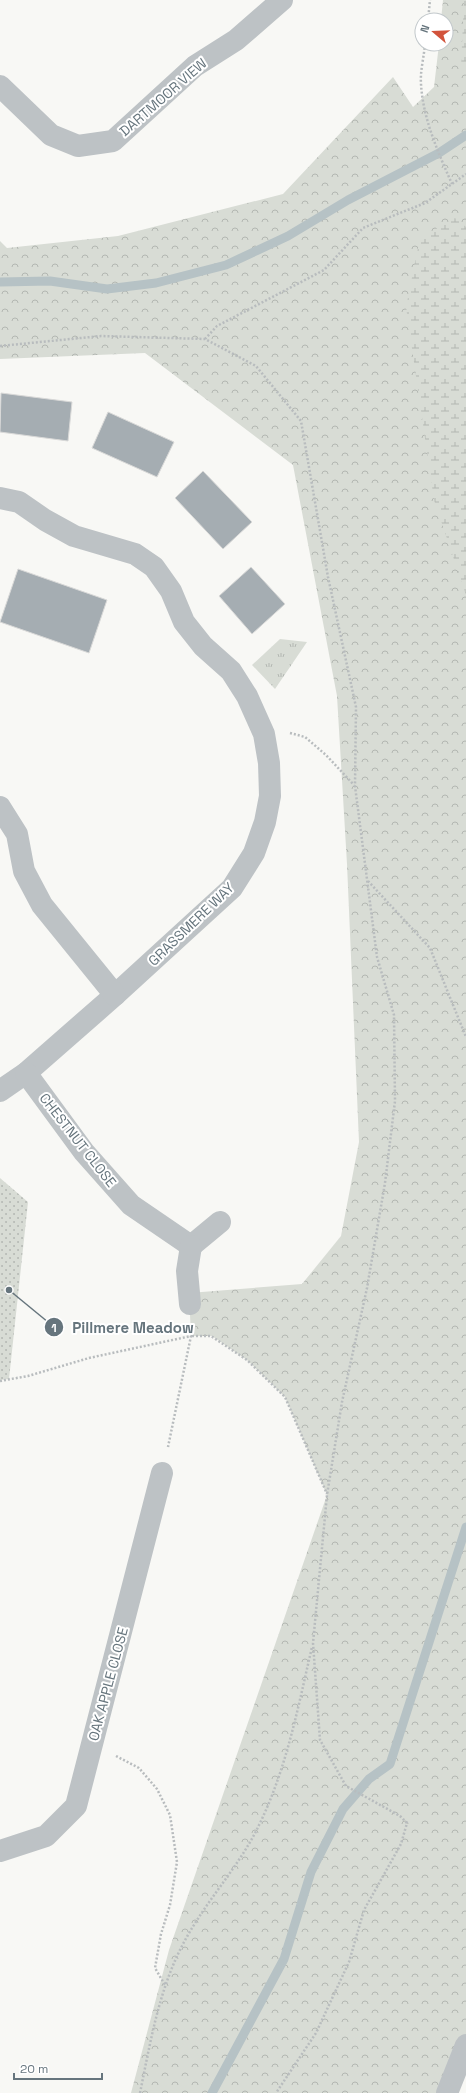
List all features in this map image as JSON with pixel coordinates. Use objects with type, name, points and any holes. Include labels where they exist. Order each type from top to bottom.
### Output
[{"type":"street","name":"DARTMOOR VIEW","points":[[0,86],[51,135],[78,146],[113,141],[195,66],[236,40],[282,0]]},
{"type":"street","name":"GRASSMERE WAY","points":[[0,498],[19,502],[45,520],[74,536],[135,554],[154,567],[171,591],[184,622],[203,646],[231,671],[247,696],[264,734],[270,762],[270,796],[265,822],[254,852],[232,888],[115,995],[26,1072],[0,1091]]},
{"type":"street","points":[[0,808],[17,834],[24,871],[42,905],[115,995]]},
{"type":"street","name":"CHESTNUT CLOSE","points":[[26,1072],[84,1152],[131,1205],[191,1246]]},
{"type":"street","points":[[190,1304],[187,1271],[191,1246],[220,1222]]},
{"type":"street","name":"OAK APPLE CLOSE","points":[[0,1851],[46,1836],[76,1806],[162,1473]]},
{"type":"street","points":[[447,2093],[466,2045]]},
{"type":"path","points":[[429,12],[430,0]]},
{"type":"path","points":[[424,52],[421,83],[430,128],[452,184]]},
{"type":"path","points":[[205,339],[217,326],[324,270],[363,228],[424,203],[466,174]]},
{"type":"path","points":[[0,346],[101,336],[205,339],[256,366],[301,421],[328,577],[356,707],[355,786],[377,957],[394,1015],[395,1101],[385,1182],[366,1288],[342,1402],[327,1495],[313,1643],[289,1751],[260,1824],[228,1877],[188,1935],[159,2001],[140,2093]]},
{"type":"path","points":[[264,734],[283,732],[305,737],[355,786]]},
{"type":"path","points":[[368,881],[430,948],[466,1037]]},
{"type":"path","points":[[162,1473],[191,1336],[190,1304]]},
{"type":"path","points":[[0,1381],[28,1376],[89,1358],[191,1336],[211,1336],[247,1360],[285,1397],[327,1495]]},
{"type":"path","points":[[276,2093],[316,2033],[349,1962],[364,1910],[400,1844],[407,1823],[400,1816],[346,1786],[320,1740],[313,1643]]},
{"type":"path","points":[[91,1746],[140,1768],[156,1789],[170,1815],[177,1862],[170,1905],[154,1968],[166,1985]]},
{"type":"green space","points":[[443,0],[466,0],[466,2046],[447,2093],[131,2093],[169,1950],[327,1495],[285,1397],[247,1360],[212,1336],[191,1336],[189,1293],[302,1284],[341,1236],[359,1142],[347,864],[337,696],[293,465],[145,353],[0,359],[0,241],[7,248],[118,236],[283,194],[393,77],[413,107],[434,87],[438,52],[454,52],[454,12],[442,12]]},
{"type":"green space","points":[[464,0],[466,0],[466,67],[461,67]]},
{"type":"green space","points":[[455,218],[466,227],[466,595],[434,500],[406,307],[420,238]]},
{"type":"green space","points":[[280,639],[307,642],[275,689],[252,665]]},
{"type":"green space","points":[[0,1178],[28,1202],[9,1379],[0,1380]]},
{"type":"building","points":[[1,393],[72,402],[68,441],[0,432]]},
{"type":"building","points":[[108,412],[174,442],[157,477],[92,448]]},
{"type":"building","points":[[203,471],[252,522],[223,549],[175,498]]},
{"type":"building","points":[[251,567],[285,604],[252,634],[219,596]]},
{"type":"building","points":[[18,569],[107,600],[89,653],[0,622]]},
{"type":"waterway","points":[[0,282],[50,281],[107,289],[156,283],[226,265],[288,236],[348,200],[439,153],[466,135]]},
{"type":"waterway","points":[[212,2093],[284,1959],[311,1872],[343,1809],[369,1779],[390,1764],[466,1527]]},
{"type":"place","name":"Pillmere Meadow","points":[[9,1290]]}]
